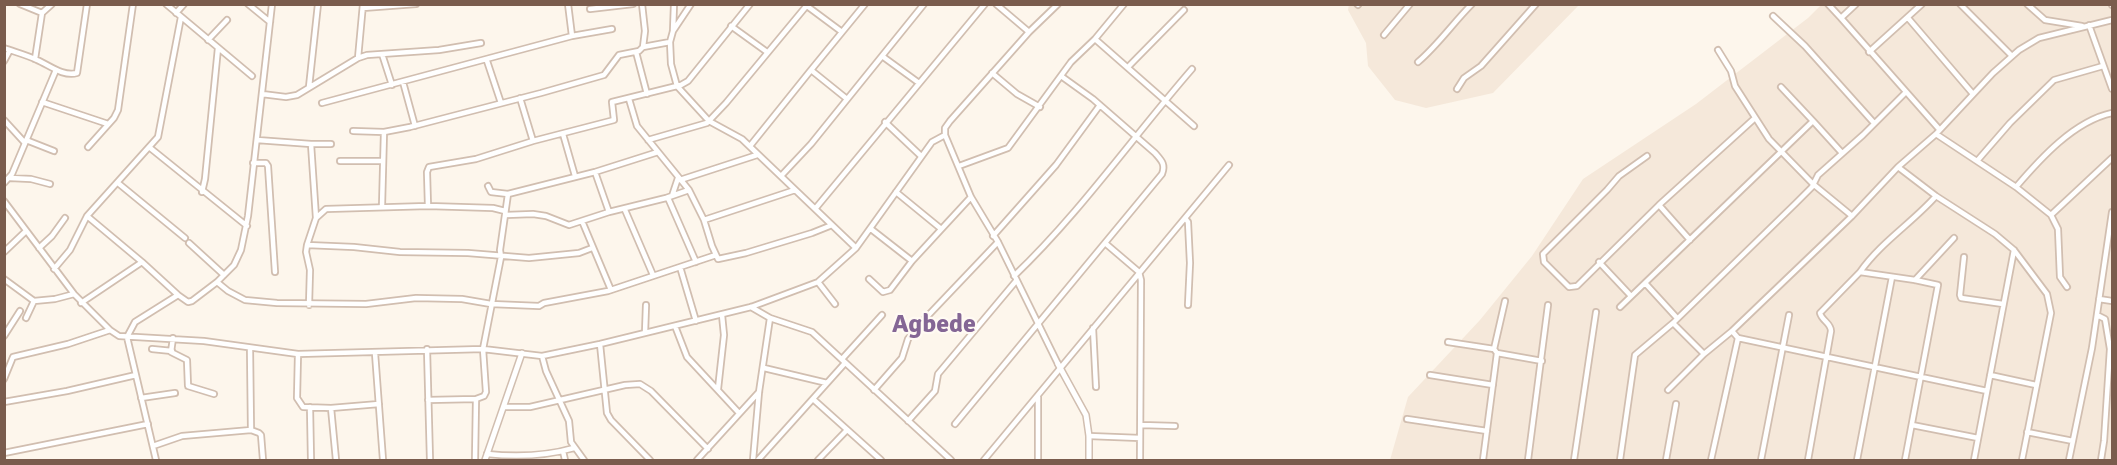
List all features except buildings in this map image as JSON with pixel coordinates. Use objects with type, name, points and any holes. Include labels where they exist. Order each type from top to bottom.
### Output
[{"type":"street","points":[[20,4],[42,13]]},
{"type":"street","points":[[35,59],[42,13],[52,4]]},
{"type":"street","points":[[4,61],[7,49],[35,59],[56,70],[71,75],[77,74],[87,4]]},
{"type":"street","points":[[88,147],[114,118],[119,105],[133,4]]},
{"type":"street","points":[[166,4],[252,76]]},
{"type":"street","points":[[176,13],[184,4]]},
{"type":"street","points":[[248,4],[270,22]]},
{"type":"street","points":[[87,216],[188,302],[218,282],[238,258],[247,226],[272,4]]},
{"type":"street","points":[[309,87],[318,4]]},
{"type":"street","points":[[358,58],[363,6],[416,4]]},
{"type":"street","points":[[568,4],[572,36]]},
{"type":"street","points":[[590,9],[633,4]]},
{"type":"street","points":[[642,4],[645,31],[643,47]]},
{"type":"street","points":[[674,4],[673,31],[670,42],[671,64],[677,86],[709,121],[736,135],[750,146],[856,248]]},
{"type":"street","points":[[673,31],[692,4]]},
{"type":"street","points":[[428,206],[427,172],[429,167],[476,159],[533,141],[614,120],[612,102],[677,86],[688,81],[750,4]]},
{"type":"street","points":[[750,146],[865,4]]},
{"type":"street","points":[[781,176],[811,144],[924,4]]},
{"type":"street","points":[[815,209],[985,4]]},
{"type":"street","points":[[996,4],[1029,32]]},
{"type":"street","points":[[1058,4],[1029,32],[950,121],[945,128],[945,135],[970,197],[998,242],[1037,325],[1084,410],[1089,436],[1089,460]]},
{"type":"street","points":[[959,166],[1008,148],[1071,62],[1095,39],[1124,4]]},
{"type":"street","points":[[1384,35],[1410,4]]},
{"type":"street","points":[[1418,63],[1472,4]]},
{"type":"street","points":[[1457,89],[1464,78],[1481,66],[1536,4]]},
{"type":"street","points":[[1828,4],[1937,131],[2016,187],[2050,215],[2058,228],[2060,277],[2067,287]]},
{"type":"street","points":[[1841,18],[1856,4]]},
{"type":"street","points":[[1869,52],[1922,4]]},
{"type":"street","points":[[1960,4],[2012,56]]},
{"type":"street","points":[[2027,4],[2045,20],[2086,26]]},
{"type":"street","points":[[648,140],[697,127],[709,121],[807,5],[842,32]]},
{"type":"street","points":[[1128,67],[1184,10]]},
{"type":"street","points":[[1773,16],[1805,46],[1874,123]]},
{"type":"street","points":[[54,269],[69,252],[87,216],[161,132],[181,17]]},
{"type":"street","points":[[1908,18],[1973,94]]},
{"type":"street","points":[[208,40],[227,20]]},
{"type":"street","points":[[1668,390],[1851,216],[1898,167],[2026,44],[2038,38],[2112,20]]},
{"type":"street","points":[[731,26],[767,52]]},
{"type":"street","points":[[2086,26],[2112,88]]},
{"type":"street","points":[[322,103],[487,61],[572,36],[612,29]]},
{"type":"street","points":[[1095,39],[1194,126]]},
{"type":"street","points":[[353,131],[384,132],[415,126],[604,75],[619,55],[636,52],[643,47],[670,42]]},
{"type":"street","points":[[262,94],[292,97],[366,55],[439,50],[481,43]]},
{"type":"street","points":[[202,192],[218,48]]},
{"type":"street","points":[[1718,50],[1731,71],[1735,86],[1773,143],[1813,184],[1851,216]]},
{"type":"street","points":[[636,52],[647,94]]},
{"type":"street","points":[[382,54],[392,85]]},
{"type":"street","points":[[882,56],[919,83]]},
{"type":"street","points":[[487,61],[501,103]]},
{"type":"street","points":[[1977,161],[2010,123],[2054,80],[2103,66]]},
{"type":"street","points":[[908,421],[935,391],[938,374],[1015,278],[1052,239],[1192,69]]},
{"type":"street","points":[[4,183],[10,178],[56,70]]},
{"type":"street","points":[[811,70],[847,99]]},
{"type":"street","points":[[992,73],[1017,94],[1040,107]]},
{"type":"street","points":[[956,424],[1164,169],[1162,160],[1100,105],[1061,76]]},
{"type":"street","points":[[403,82],[415,126]]},
{"type":"street","points":[[1782,87],[1842,153]]},
{"type":"street","points":[[1620,460],[1635,355],[1673,323],[1796,203],[1818,175],[1905,92]]},
{"type":"street","points":[[520,98],[533,141]]},
{"type":"street","points":[[629,99],[637,126],[689,190],[704,220],[716,255],[721,260],[832,225]]},
{"type":"street","points":[[42,102],[108,124]]},
{"type":"street","points":[[993,236],[1056,165],[1100,105]]},
{"type":"street","points":[[2016,187],[2039,160],[2068,135],[2112,113]]},
{"type":"street","points":[[1647,156],[1615,180],[1543,254],[1542,258],[1556,275],[1572,288],[1755,118]]},
{"type":"street","points":[[4,120],[25,142],[54,152]]},
{"type":"street","points":[[1620,307],[1813,121]]},
{"type":"street","points":[[885,122],[921,156]]},
{"type":"street","points":[[382,206],[384,132]]},
{"type":"street","points":[[563,134],[575,176]]},
{"type":"street","points":[[4,201],[81,303],[119,336],[204,341],[298,354],[483,349],[542,356],[722,315],[751,307],[818,282],[856,248],[932,142],[945,135]]},
{"type":"street","points":[[257,140],[332,144]]},
{"type":"street","points":[[309,305],[310,270],[306,252],[316,218],[311,144]]},
{"type":"street","points":[[149,147],[247,226]]},
{"type":"street","points":[[488,186],[491,192],[508,194],[595,172],[658,152]]},
{"type":"street","points":[[696,261],[670,197],[679,179],[757,155]]},
{"type":"street","points":[[2050,215],[2112,158]]},
{"type":"street","points":[[340,160],[383,161]]},
{"type":"street","points":[[253,163],[264,162],[268,166],[275,272]]},
{"type":"street","points":[[984,460],[1038,396],[1059,366],[1229,165]]},
{"type":"street","points":[[1898,167],[1936,196],[1995,234],[2014,250],[2047,294],[2051,304],[2022,460]]},
{"type":"street","points":[[595,172],[609,212]]},
{"type":"street","points":[[10,178],[31,179],[50,184]]},
{"type":"street","points":[[118,183],[185,238]]},
{"type":"street","points":[[316,218],[326,208],[428,206],[493,208],[505,213],[546,216],[565,225],[609,212],[625,210],[689,190]]},
{"type":"street","points":[[704,220],[795,190]]},
{"type":"street","points":[[896,192],[940,228]]},
{"type":"street","points":[[428,400],[476,399],[484,396],[486,392],[483,349],[501,257],[508,194]]},
{"type":"street","points":[[1808,460],[1831,328],[1820,313],[1871,258],[1936,196]]},
{"type":"street","points":[[869,279],[883,292],[888,292],[940,228],[970,197]]},
{"type":"street","points":[[1659,206],[1690,240]]},
{"type":"street","points":[[625,210],[653,275]]},
{"type":"street","points":[[2069,460],[2090,357],[2112,212]]},
{"type":"street","points":[[39,248],[52,236],[65,218]]},
{"type":"street","points":[[1185,218],[1189,224],[1188,305]]},
{"type":"street","points":[[582,221],[611,290]]},
{"type":"street","points":[[871,229],[912,261]]},
{"type":"street","points":[[4,252],[26,231]]},
{"type":"street","points":[[1915,280],[1954,238]]},
{"type":"street","points":[[874,390],[902,358],[908,339],[920,324],[998,242]]},
{"type":"street","points":[[189,243],[224,275]]},
{"type":"street","points":[[1105,243],[1139,272],[1141,282],[1140,460]]},
{"type":"street","points":[[307,245],[539,258],[579,253],[592,248]]},
{"type":"street","points":[[1974,460],[2014,250]]},
{"type":"street","points":[[218,282],[228,291],[245,300],[309,305],[366,304],[416,298],[462,299],[491,304],[539,306],[544,303],[611,290],[716,255]]},
{"type":"street","points":[[2106,256],[2112,257]]},
{"type":"street","points":[[1965,257],[1961,298],[2003,304]]},
{"type":"street","points":[[81,303],[142,262]]},
{"type":"street","points":[[1599,262],[1631,296]]},
{"type":"street","points":[[680,267],[696,321]]},
{"type":"street","points":[[1860,272],[1938,285],[1905,460]]},
{"type":"street","points":[[1857,460],[1892,278]]},
{"type":"street","points":[[4,279],[34,301],[74,294]]},
{"type":"street","points":[[818,282],[835,304]]},
{"type":"street","points":[[1646,283],[1677,318]]},
{"type":"street","points":[[156,460],[127,337],[135,322],[178,295]]},
{"type":"street","points":[[2099,299],[2112,301]]},
{"type":"street","points":[[26,318],[34,301]]},
{"type":"street","points":[[1483,460],[1496,351],[1505,301]]},
{"type":"street","points":[[645,333],[646,305]]},
{"type":"street","points":[[1528,460],[1548,305]]},
{"type":"street","points":[[751,307],[770,318],[812,332],[951,460]]},
{"type":"street","points":[[5,333],[20,311]]},
{"type":"street","points":[[1574,460],[1596,312]]},
{"type":"street","points":[[718,389],[724,335],[722,315]]},
{"type":"street","points":[[758,460],[827,384],[843,361],[882,315]]},
{"type":"street","points":[[1761,460],[1789,315]]},
{"type":"street","points":[[2097,315],[2105,319],[2110,349],[2101,460]]},
{"type":"street","points":[[753,460],[759,392],[770,318]]},
{"type":"street","points":[[1673,323],[1704,354]]},
{"type":"street","points":[[675,326],[687,357],[739,413]]},
{"type":"street","points":[[1093,328],[1096,387]]},
{"type":"street","points":[[4,379],[13,357],[68,344],[110,330]]},
{"type":"street","points":[[1732,331],[1738,338],[1987,391]]},
{"type":"street","points":[[172,351],[173,338]]},
{"type":"street","points":[[1711,460],[1738,338]]},
{"type":"street","points":[[1448,342],[1542,360]]},
{"type":"street","points":[[600,344],[607,413],[650,460]]},
{"type":"street","points":[[250,348],[251,430]]},
{"type":"street","points":[[152,349],[172,351],[173,354],[187,360],[188,386],[214,394]]},
{"type":"street","points":[[427,349],[430,460]]},
{"type":"street","points":[[375,353],[383,460]]},
{"type":"street","points":[[522,353],[486,459],[563,451],[574,447]]},
{"type":"street","points":[[298,354],[297,398],[303,407],[331,408],[379,404]]},
{"type":"street","points":[[542,356],[569,421],[571,442],[584,460]]},
{"type":"street","points":[[764,368],[827,384]]},
{"type":"street","points":[[4,402],[67,391],[136,375]]},
{"type":"street","points":[[1430,375],[1493,386]]},
{"type":"street","points":[[1990,375],[2036,385]]},
{"type":"street","points":[[504,407],[530,407],[626,385],[645,386],[708,449]]},
{"type":"street","points":[[697,460],[759,392]]},
{"type":"street","points":[[141,398],[176,393]]},
{"type":"street","points":[[1038,396],[1038,460]]},
{"type":"street","points":[[475,460],[476,399]]},
{"type":"street","points":[[813,399],[880,460]]},
{"type":"street","points":[[1666,460],[1676,404]]},
{"type":"street","points":[[310,407],[311,460]]},
{"type":"street","points":[[331,408],[336,460]]},
{"type":"street","points":[[1407,419],[1487,431]]},
{"type":"street","points":[[4,453],[148,424]]},
{"type":"street","points":[[1141,425],[1174,426]]},
{"type":"street","points":[[1912,425],[1978,438]]},
{"type":"street","points":[[153,446],[182,436],[251,430],[261,435],[263,460]]},
{"type":"street","points":[[818,460],[847,430]]},
{"type":"street","points":[[2027,432],[2073,441]]},
{"type":"street","points":[[1089,436],[1140,438]]},
{"type":"street","points":[[563,451],[565,460]]},
{"type":"shaded area","points":[[1349,4],[1579,5],[1493,93],[1426,108],[1395,100],[1368,66],[1366,43],[1348,10]]},
{"type":"shaded area","points":[[1821,5],[2112,5],[2112,460],[1390,460],[1408,397],[1480,320],[1532,256],[1583,179],[1696,104],[1808,18]]},
{"type":"district","name":"Agbede","points":[[934,325]]}]
